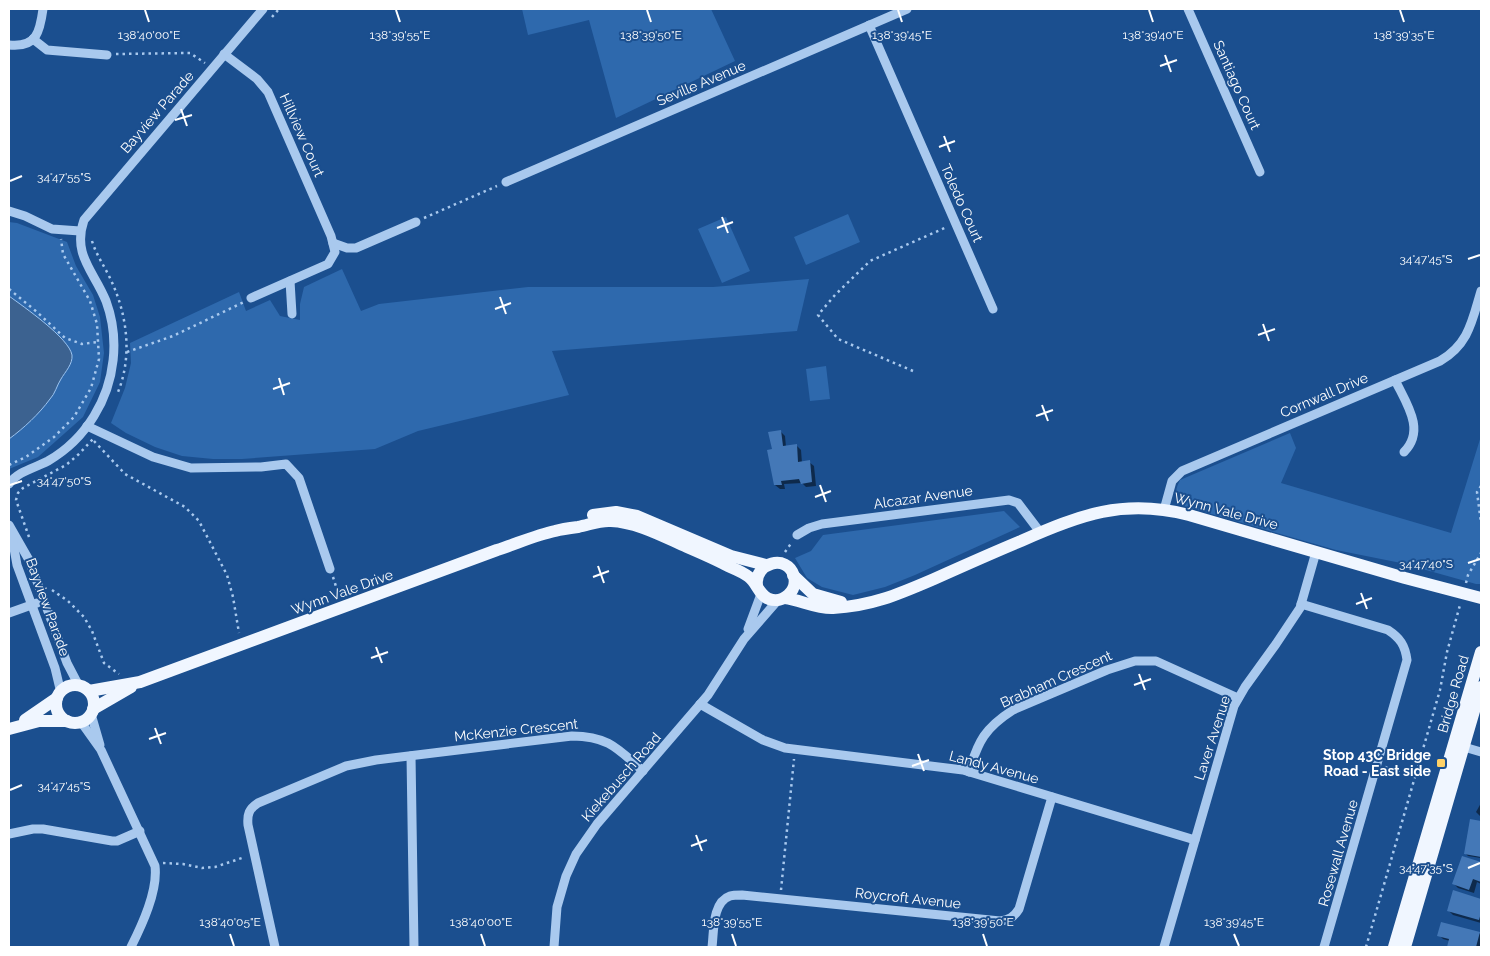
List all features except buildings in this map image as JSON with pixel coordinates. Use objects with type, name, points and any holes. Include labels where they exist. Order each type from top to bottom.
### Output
[{"type":"main road","name":"Wynn Vale Drive","points":[[781,599],[801,600],[823,608],[890,598],[1078,517],[1103,511],[1148,509],[1189,515],[1481,598]]},
{"type":"main road","name":"Wynn Vale Drive","points":[[84,688],[135,683],[554,531],[576,519],[596,514],[609,512],[644,518],[731,556],[772,564]]},
{"type":"main road","name":"Wynn Vale Drive","points":[[554,531],[606,521],[632,525],[727,565],[748,576],[759,589]]},
{"type":"main road","points":[[772,564],[788,567],[794,575],[793,589],[781,599],[768,598],[759,589],[759,574],[772,564]]},
{"type":"main road","name":"Wynn Vale Drive","points":[[794,575],[813,594],[825,599],[853,605]]},
{"type":"main road","name":"Bridge Road","points":[[1405,947],[1481,652]]},
{"type":"main road","name":"Wynn Vale Drive","points":[[88,715],[135,683]]},
{"type":"main road","points":[[69,686],[84,688],[93,699],[88,715],[73,723],[67,721],[41,721],[9,729],[38,713],[69,686]]},
{"type":"main road","name":"Bridge Road","points":[[1394,947],[1458,747],[1481,687]]},
{"type":"main road","points":[[59,695],[57,710],[67,721]]},
{"type":"street","points":[[9,46],[20,46],[33,39],[39,31],[43,9]]},
{"type":"street","name":"Bayview Parade","points":[[80,231],[86,217],[263,9]]},
{"type":"street","name":"Seville Avenue","points":[[506,182],[907,9]]},
{"type":"street","name":"Santiago Court","points":[[1188,9],[1260,172]]},
{"type":"street","name":"Toledo Court","points":[[869,25],[993,309]]},
{"type":"street","points":[[33,39],[47,50],[107,55]]},
{"type":"street","name":"Hillview Court","points":[[224,54],[257,79],[268,92],[333,243]]},
{"type":"street","points":[[9,211],[25,216],[52,229],[80,231],[82,254],[106,302],[114,337],[114,356],[107,388],[101,403],[85,428],[61,452],[40,465],[18,475],[9,484]]},
{"type":"street","points":[[333,243],[347,248],[356,248],[416,222]]},
{"type":"street","points":[[251,298],[328,264],[335,252],[333,243]]},
{"type":"street","points":[[290,281],[292,314]]},
{"type":"street","name":"Cornwall Drive","points":[[1164,510],[1172,481],[1182,471],[1440,361],[1457,349],[1468,334],[1481,290]]},
{"type":"street","points":[[1395,380],[1415,425],[1412,445],[1404,452]]},
{"type":"street","points":[[85,428],[98,431],[153,457],[190,468],[261,467],[286,464],[299,478],[330,568]]},
{"type":"street","name":"Alcazar Avenue","points":[[797,535],[809,528],[822,524],[1008,500],[1022,507],[1040,532]]},
{"type":"street","name":"Bayview Parade","points":[[10,528],[29,560],[67,663],[84,688]]},
{"type":"street","name":"Bayview Parade","points":[[10,528],[17,565],[56,668],[59,695]]},
{"type":"street","name":"Laver Avenue","points":[[1164,947],[1234,706],[1301,604],[1316,552]]},
{"type":"street","name":"Kiekebusch Road","points":[[744,639],[759,589]]},
{"type":"street","name":"Kiekebusch Road","points":[[554,947],[557,907],[566,876],[576,854],[597,824],[700,704],[744,639],[781,599]]},
{"type":"street","points":[[9,613],[44,600]]},
{"type":"street","name":"Rosewall Avenue","points":[[1301,604],[1388,630],[1397,635],[1404,645],[1407,660],[1324,947]]},
{"type":"street","name":"Brabham Crescent","points":[[969,772],[979,741],[1000,718],[1013,710],[1107,670],[1135,661],[1156,661],[1238,698]]},
{"type":"street","name":"Landy Avenue","points":[[700,704],[773,745],[795,750],[938,766],[969,772],[1195,840]]},
{"type":"street","points":[[88,715],[101,750],[155,864],[155,882],[142,925],[131,947]]},
{"type":"street","name":"McKenzie Crescent","points":[[275,947],[247,818],[252,807],[267,799],[346,766],[572,736],[590,736],[610,744],[643,771]]},
{"type":"street","points":[[1458,747],[1481,752]]},
{"type":"street","points":[[412,756],[414,947]]},
{"type":"street","name":"Roycroft Avenue","points":[[712,947],[718,907],[723,900],[730,896],[742,895],[1000,921],[1007,920],[1016,914],[1019,909],[1052,797]]},
{"type":"street","points":[[9,834],[43,829],[117,841],[140,831]]},
{"type":"path","points":[[266,24],[279,9]]},
{"type":"path","points":[[107,55],[190,53],[212,68]]},
{"type":"path","points":[[416,222],[506,182]]},
{"type":"path","points":[[913,372],[838,338],[818,315],[835,295],[870,261],[956,223]]},
{"type":"path","points":[[9,465],[26,457],[54,437],[74,417],[91,388],[99,359],[96,324],[90,301],[63,254],[59,230]]},
{"type":"path","points":[[91,233],[97,255],[110,277],[124,317],[125,368],[117,393]]},
{"type":"path","points":[[9,289],[65,338],[82,344],[98,342]]},
{"type":"path","points":[[114,356],[173,336],[251,298]]},
{"type":"path","points":[[85,428],[92,440],[124,474],[185,507],[199,521],[227,575],[233,597],[241,645]]},
{"type":"path","points":[[32,543],[18,508],[16,500],[18,493],[23,488],[66,465],[92,440],[98,431]]},
{"type":"path","points":[[1481,486],[1477,492],[1481,523]]},
{"type":"path","points":[[772,564],[797,535]]},
{"type":"path","points":[[1366,947],[1440,690],[1447,652],[1468,575],[1481,553]]},
{"type":"path","points":[[330,568],[343,607]]},
{"type":"path","points":[[37,581],[59,594],[84,617],[92,631],[104,663],[135,683]]},
{"type":"path","points":[[780,899],[795,750]]},
{"type":"path","points":[[1385,767],[1414,777]]},
{"type":"path","points":[[161,863],[183,864],[202,868],[242,858]]},
{"type":"shaded area","points":[[522,9],[711,9],[735,61],[616,118],[589,20],[528,35]]},
{"type":"shaded area","points":[[848,214],[860,242],[806,265],[794,237]]},
{"type":"shaded area","points":[[726,217],[750,271],[722,283],[698,229]]},
{"type":"shaded area","points":[[9,222],[17,223],[67,242],[76,266],[93,295],[100,317],[104,353],[100,382],[83,417],[38,457],[9,469]]},
{"type":"shaded area","points":[[342,269],[361,311],[379,304],[528,287],[713,287],[809,279],[797,331],[552,351],[569,395],[418,431],[375,449],[242,459],[182,456],[155,447],[126,433],[111,423],[125,388],[131,363],[130,343],[239,292],[246,311],[270,300],[280,316],[300,320],[300,304],[304,287]]},
{"type":"shaded area","points":[[9,296],[55,332],[69,348],[72,358],[52,397],[31,420],[9,439]]},
{"type":"shaded area","points":[[826,366],[830,399],[810,401],[806,369]]},
{"type":"shaded area","points":[[1290,433],[1296,448],[1281,483],[1451,533],[1481,436],[1481,584],[1401,563],[1336,550],[1184,506],[1176,494],[1180,480]]},
{"type":"shaded area","points":[[1004,511],[1020,527],[915,575],[885,587],[853,595],[822,587],[807,578],[795,558],[811,551],[823,535]]},
{"type":"place","name":"Stop 43C Bridge Road - East side","points":[[1441,763]]}]
